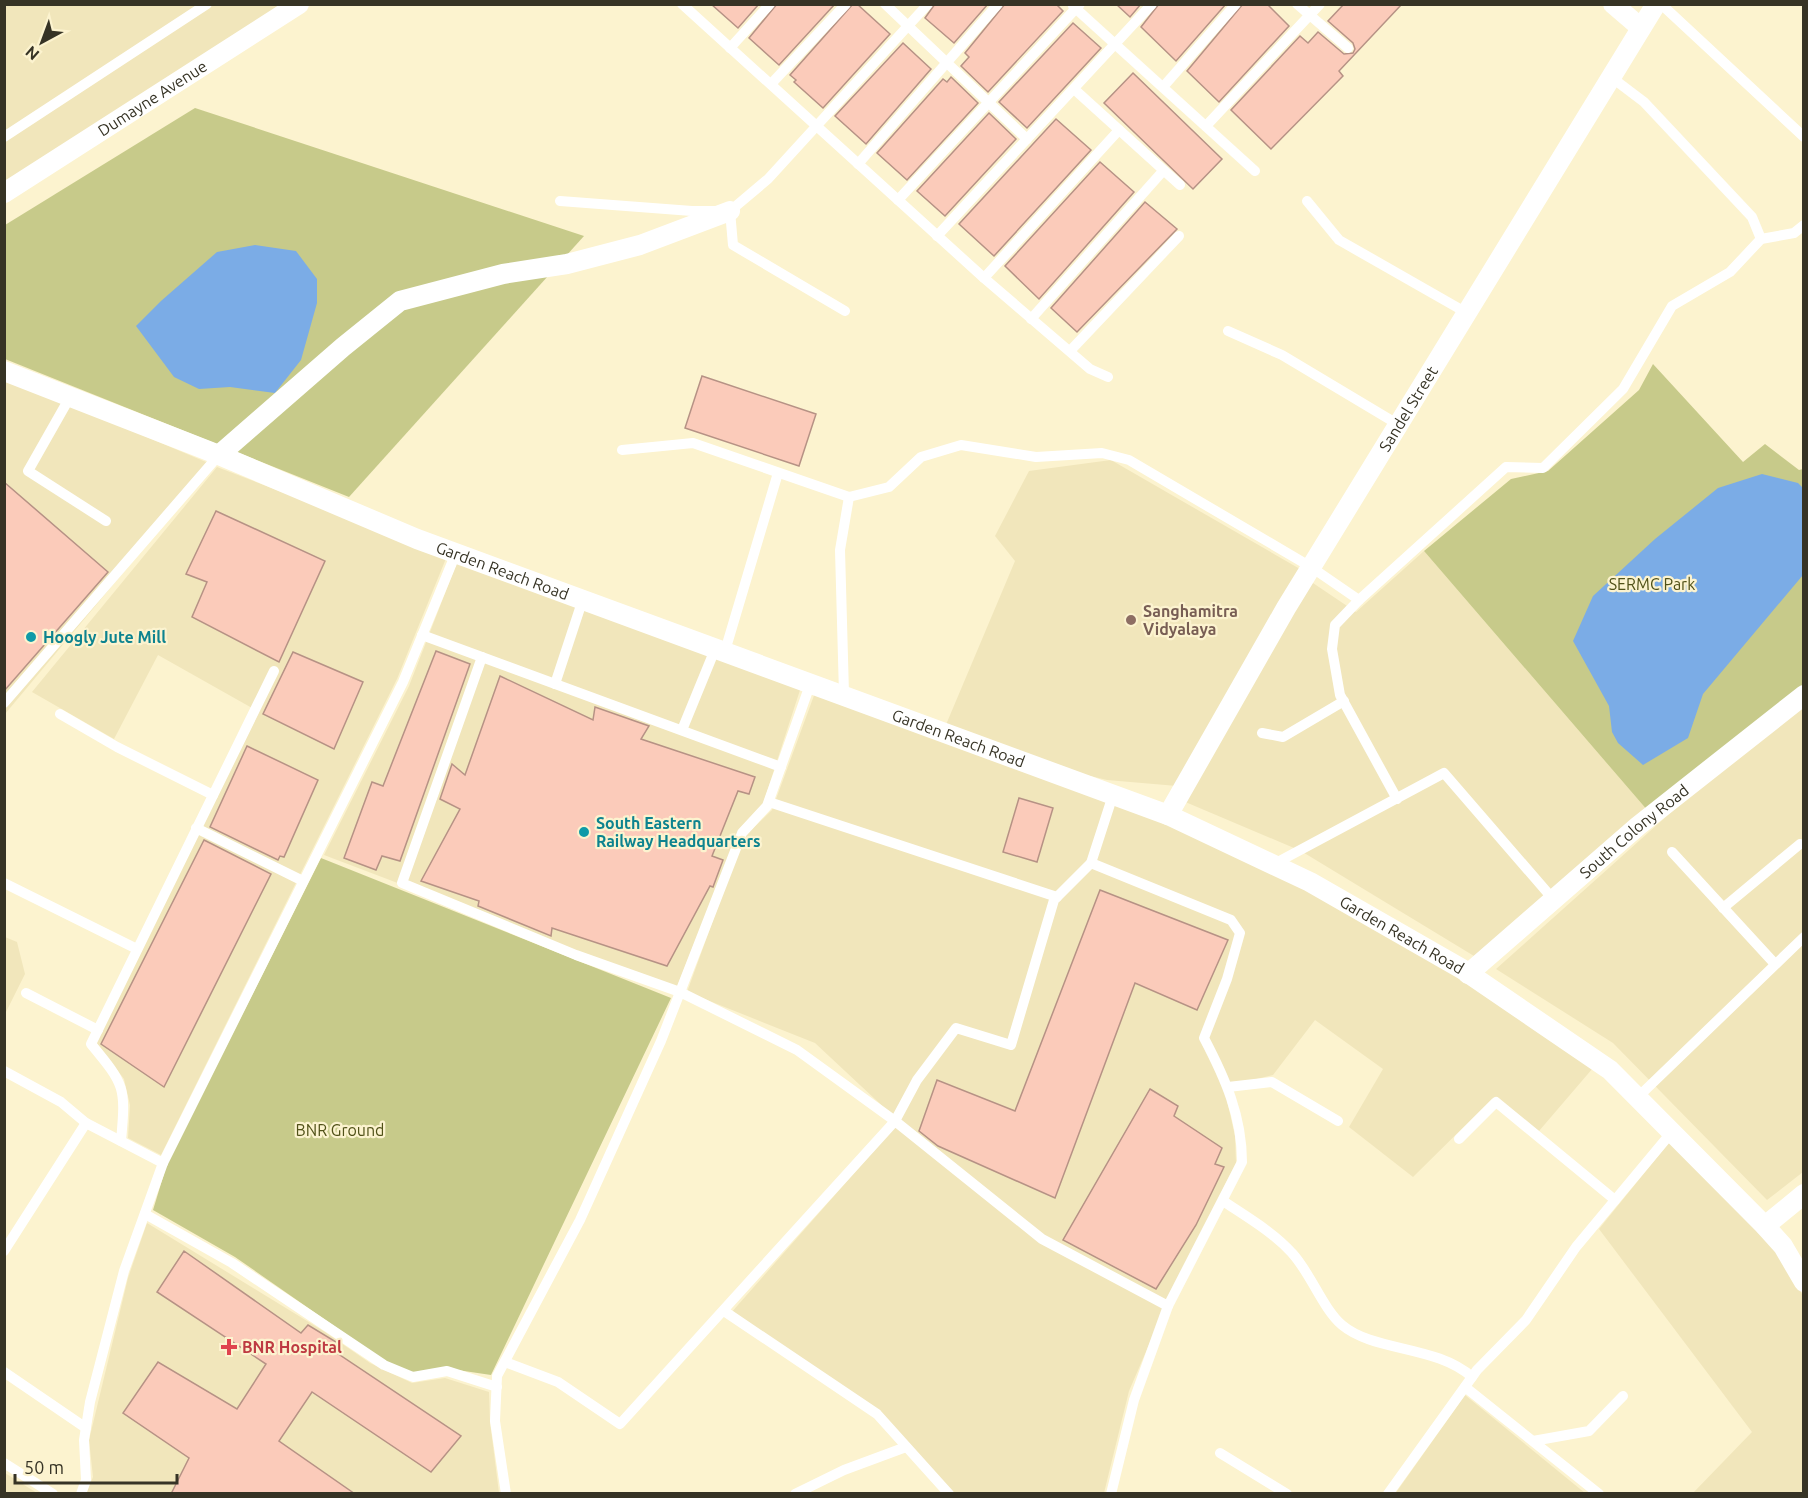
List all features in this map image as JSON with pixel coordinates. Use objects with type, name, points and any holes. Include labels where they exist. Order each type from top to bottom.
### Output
[{"type":"street","name":"Dumayne Avenue","points":[[4,193],[299,4]]},
{"type":"street","points":[[1613,4],[1641,28]]},
{"type":"street","name":"Sandel Street","points":[[1168,815],[1311,567],[1656,4]]},
{"type":"street","points":[[219,455],[343,347],[400,302],[503,273],[567,264],[640,245],[730,211]]},
{"type":"street","name":"Garden Reach Road","points":[[4,370],[219,455],[456,553],[1168,815],[1310,882],[1468,974],[1610,1070],[1765,1226],[1783,1246],[1803,1282]]},
{"type":"street","name":"South Colony Road","points":[[1468,974],[1638,826],[1803,695]]},
{"type":"street","points":[[1765,1226],[1803,1194]]},
{"type":"lane","points":[[4,137],[207,4]]},
{"type":"lane","points":[[730,48],[770,4]]},
{"type":"lane","points":[[771,84],[846,4]]},
{"type":"lane","points":[[885,4],[1027,140]]},
{"type":"lane","points":[[560,201],[692,211],[730,211],[768,179],[928,4]]},
{"type":"lane","points":[[858,164],[998,4]]},
{"type":"lane","points":[[937,236],[1152,4]]},
{"type":"lane","points":[[1163,87],[1236,4]]},
{"type":"lane","points":[[1297,4],[1348,48]]},
{"type":"lane","points":[[1206,126],[1320,4]]},
{"type":"lane","points":[[1661,4],[1803,137]]},
{"type":"lane","points":[[688,6],[730,48],[984,278],[1090,369],[1108,377]]},
{"type":"lane","points":[[898,200],[1076,6],[1255,171]]},
{"type":"lane","points":[[1611,77],[1644,102],[1752,217],[1761,239]]},
{"type":"lane","points":[[1074,89],[1180,186]]},
{"type":"lane","points":[[984,278],[1119,130]]},
{"type":"lane","points":[[1031,318],[1163,171]]},
{"type":"lane","points":[[1307,201],[1339,240],[1467,314]]},
{"type":"lane","points":[[730,211],[733,245],[845,311]]},
{"type":"lane","points":[[1397,799],[1340,695],[1332,650],[1335,625],[1359,600],[1506,467],[1543,468],[1623,389],[1672,306],[1730,272],[1761,239],[1794,233],[1803,225]]},
{"type":"lane","points":[[1070,351],[1179,236]]},
{"type":"lane","points":[[1228,331],[1282,354],[1398,425]]},
{"type":"lane","points":[[70,397],[28,471],[106,521]]},
{"type":"lane","points":[[622,450],[693,443],[849,497],[889,487],[921,457],[961,445],[1036,457],[1102,453],[1129,460],[1311,567],[1359,600]]},
{"type":"lane","points":[[4,703],[219,455]]},
{"type":"lane","points":[[682,730],[720,649],[778,472]]},
{"type":"lane","points":[[844,694],[840,550],[849,497]]},
{"type":"lane","points":[[81,1494],[86,1480],[86,1428],[124,1271],[163,1163],[403,682],[456,553]]},
{"type":"lane","points":[[555,684],[583,599]]},
{"type":"lane","points":[[422,635],[781,767]]},
{"type":"lane","points":[[482,657],[402,883],[576,955],[680,992],[797,1050],[895,1121],[1042,1239],[1168,1306]]},
{"type":"lane","points":[[121,1141],[125,1106],[120,1079],[91,1044],[274,671]]},
{"type":"lane","points":[[506,1494],[495,1421],[497,1376],[580,1220],[680,992],[742,833],[769,802],[811,682]]},
{"type":"lane","points":[[1262,733],[1283,737],[1344,701]]},
{"type":"lane","points":[[60,714],[117,747],[213,795]]},
{"type":"lane","points":[[1272,865],[1444,773],[1553,899]]},
{"type":"lane","points":[[505,1362],[558,1382],[620,1424],[895,1121],[917,1080],[956,1028],[1011,1045],[1057,897],[1091,863],[1113,795]]},
{"type":"lane","points":[[769,802],[1057,897]]},
{"type":"lane","points":[[196,828],[303,881]]},
{"type":"lane","points":[[1723,908],[1800,844]]},
{"type":"lane","points":[[1672,852],[1775,964]]},
{"type":"lane","points":[[1091,863],[1231,920],[1240,933],[1227,979],[1204,1038],[1234,1103],[1242,1138],[1242,1162],[1168,1306],[1134,1400],[1111,1494]]},
{"type":"lane","points":[[4,883],[136,949]]},
{"type":"lane","points":[[1637,1098],[1803,937]]},
{"type":"lane","points":[[26,993],[98,1030]]},
{"type":"lane","points":[[4,1071],[61,1102],[86,1123],[163,1163]]},
{"type":"lane","points":[[1228,1087],[1272,1082],[1338,1121]]},
{"type":"lane","points":[[1459,1139],[1496,1102],[1615,1200]]},
{"type":"lane","points":[[4,1251],[86,1123]]},
{"type":"lane","points":[[1388,1494],[1472,1377],[1526,1320],[1576,1247],[1671,1132]]},
{"type":"lane","points":[[1223,1201],[1263,1228],[1293,1254],[1341,1325],[1366,1338],[1428,1354],[1472,1377]]},
{"type":"lane","points":[[145,1214],[232,1263],[384,1365],[413,1377],[447,1371],[497,1388]]},
{"type":"lane","points":[[724,1311],[877,1414],[949,1494]]},
{"type":"lane","points":[[4,1372],[86,1428]]},
{"type":"lane","points":[[1465,1387],[1599,1494]]},
{"type":"lane","points":[[1533,1441],[1589,1431],[1623,1396]]},
{"type":"lane","points":[[795,1494],[844,1470],[906,1447]]},
{"type":"lane","points":[[1220,1453],[1287,1494]]},
{"type":"lane","points":[[4,1463],[53,1494]]},
{"type":"shaded area","points":[[5,5],[288,5],[5,186]]},
{"type":"shaded area","points":[[5,377],[213,465],[5,714]]},
{"type":"shaded area","name":"Sanghamitra Vidyalaya","points":[[1111,460],[1300,569],[1177,786],[1107,780],[1061,769],[945,727],[1015,561],[995,536],[1029,471]]},
{"type":"shaded area","points":[[217,467],[447,556],[397,679],[161,1155],[128,1138],[130,1105],[124,1079],[96,1042],[259,712],[158,655],[114,739],[32,692]]},
{"type":"shaded area","points":[[1424,551],[1648,811],[1474,956],[1301,851],[1183,801],[1310,581],[1356,612]]},
{"type":"shaded area","points":[[458,560],[801,687],[763,804],[740,828],[676,989],[324,855],[409,686]]},
{"type":"shaded area","points":[[816,690],[1166,822],[1306,887],[1464,977],[1593,1068],[1539,1131],[1492,1099],[1413,1177],[1349,1127],[1383,1069],[1315,1020],[1273,1075],[1224,1087],[1235,1136],[1236,1163],[1173,1289],[1129,1391],[1104,1493],[955,1493],[928,1467],[883,1415],[730,1314],[893,1129],[891,1114],[815,1043],[687,992],[743,838],[772,810]]},
{"type":"shaded area","points":[[1803,694],[1803,1172],[1767,1200],[1613,1043],[1496,969]]},
{"type":"shaded area","points":[[5,937],[17,942],[25,974],[5,1014]]},
{"type":"shaded area","points":[[1671,1140],[1779,1252],[1803,1296],[1803,1493],[1693,1493],[1752,1432],[1599,1229]]},
{"type":"shaded area","name":"BNR Hospital","points":[[147,1223],[325,1332],[370,1363],[412,1383],[445,1378],[489,1392],[490,1422],[499,1493],[86,1494],[93,1477],[89,1440],[128,1278]]},
{"type":"shaded area","points":[[1465,1395],[1585,1493],[1395,1494]]},
{"type":"shaded area","points":[[5,1473],[37,1493],[5,1493]]},
{"type":"green space","points":[[195,108],[584,236],[349,497],[5,359],[5,225]]},
{"type":"green space","name":"SERMC Park","points":[[1653,364],[1743,462],[1765,444],[1799,470],[1803,469],[1803,686],[1648,811],[1424,551],[1511,479],[1548,471],[1639,390]]},
{"type":"green space","name":"BNR Ground","points":[[321,858],[671,998],[491,1375],[444,1368],[412,1373],[386,1362],[235,1257],[153,1210],[167,1164]]},
{"type":"water","points":[[255,245],[296,251],[317,279],[317,303],[301,360],[275,393],[230,387],[199,389],[174,377],[136,326],[217,252]]},
{"type":"water","points":[[1762,474],[1798,483],[1803,488],[1803,575],[1703,694],[1688,738],[1643,765],[1618,743],[1612,732],[1609,706],[1573,641],[1593,596],[1655,539],[1718,488]]},
{"type":"building","points":[[711,4],[759,4],[738,28]]},
{"type":"building","points":[[777,4],[835,4],[779,65],[749,38]]},
{"type":"building","points":[[853,4],[857,4],[890,34],[823,108],[794,82],[796,80],[790,75]]},
{"type":"building","points":[[935,4],[988,4],[954,43],[925,18]]},
{"type":"building","points":[[1005,4],[1056,4],[1063,11],[988,92],[961,66],[969,57],[965,53]]},
{"type":"building","points":[[1116,4],[1141,4],[1130,17]]},
{"type":"building","points":[[1159,4],[1226,4],[1176,61],[1141,27]]},
{"type":"building","points":[[1243,4],[1267,4],[1289,26],[1219,102],[1187,71]]},
{"type":"building","points":[[1344,4],[1402,4],[1339,71],[1343,76],[1271,149],[1231,110],[1300,36],[1308,43],[1318,32],[1344,54],[1353,53],[1355,49],[1353,43],[1328,21]]},
{"type":"building","points":[[1073,23],[1101,48],[1027,128],[999,102]]},
{"type":"building","points":[[903,43],[931,69],[866,144],[835,116]]},
{"type":"building","points":[[1133,73],[1222,159],[1193,189],[1104,103]]},
{"type":"building","points":[[951,77],[978,103],[907,180],[877,153],[943,79],[947,82]]},
{"type":"building","points":[[989,113],[1016,139],[945,216],[917,191]]},
{"type":"building","points":[[1056,119],[1091,150],[994,256],[959,224]]},
{"type":"building","points":[[1100,162],[1134,192],[1039,299],[1005,266]]},
{"type":"building","points":[[1145,202],[1177,229],[1077,332],[1051,308]]},
{"type":"building","points":[[702,376],[816,414],[799,466],[685,428]]},
{"type":"building","name":"Hoogly Jute Mill","points":[[4,482],[108,572],[4,691]]},
{"type":"building","points":[[216,511],[325,561],[279,662],[192,617],[207,582],[186,574]]},
{"type":"building","points":[[436,651],[470,664],[400,861],[382,856],[376,870],[344,858],[372,782],[383,786]]},
{"type":"building","points":[[293,652],[363,682],[334,749],[263,714]]},
{"type":"building","name":"South Eastern Railway Headquarters","points":[[500,676],[593,720],[595,707],[649,726],[641,739],[755,777],[749,794],[738,791],[712,856],[723,860],[713,887],[710,886],[667,966],[552,928],[551,936],[478,906],[479,901],[421,881],[460,809],[440,799],[452,764],[465,775]]},
{"type":"building","points":[[247,746],[318,780],[284,857],[280,856],[278,860],[210,827]]},
{"type":"building","points":[[1019,798],[1053,808],[1037,862],[1003,852]]},
{"type":"building","points":[[204,840],[271,874],[164,1087],[101,1044]]},
{"type":"building","points":[[1100,890],[1228,940],[1197,1010],[1135,983],[1055,1198],[938,1146],[919,1131],[937,1080],[1015,1111]]},
{"type":"building","points":[[1150,1089],[1178,1106],[1174,1116],[1222,1148],[1215,1164],[1224,1167],[1196,1225],[1156,1289],[1063,1240]]},
{"type":"building","points":[[184,1251],[301,1333],[308,1325],[336,1342],[331,1349],[461,1436],[431,1472],[312,1392],[279,1441],[355,1494],[171,1494],[189,1458],[123,1413],[158,1362],[237,1409],[266,1364],[157,1292]]},
{"type":"place","name":"Sanghamitra Vidyalaya","points":[[1131,620]]},
{"type":"place","name":"Hoogly Jute Mill","points":[[31,637]]},
{"type":"place","name":"South Eastern Railway Headquarters","points":[[584,832]]},
{"type":"place","name":"BNR Hospital","points":[[229,1347]]}]
